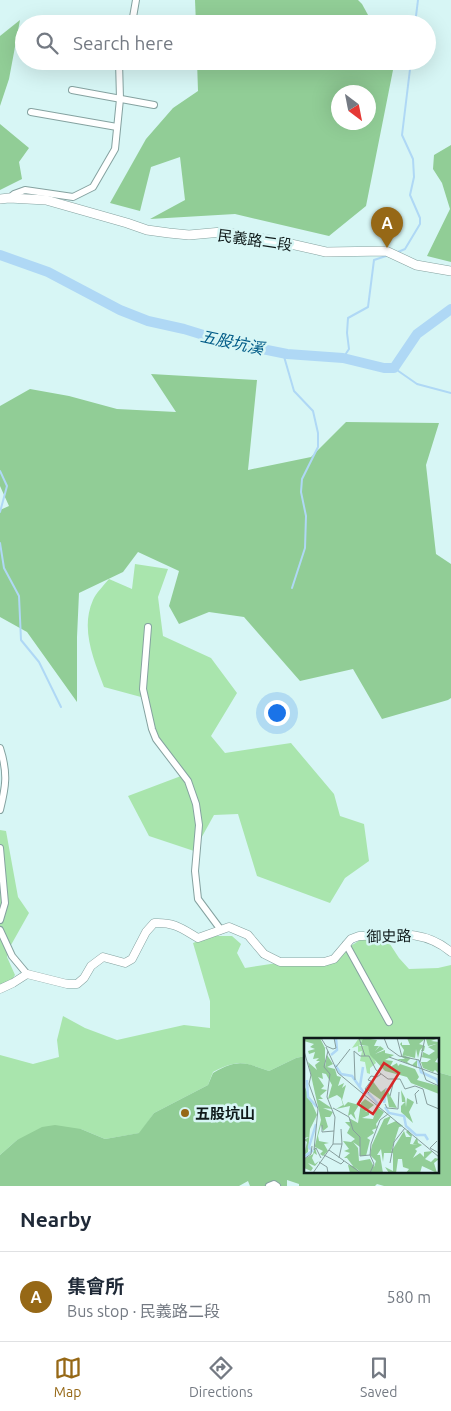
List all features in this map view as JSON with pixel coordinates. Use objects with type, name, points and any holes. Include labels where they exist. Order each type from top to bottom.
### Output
[{"type":"main road","name":"民義路二段","points":[[5,198],[46,200],[147,230],[189,235],[222,232],[282,242],[326,252],[386,251],[416,266],[451,271]]},
{"type":"street","points":[[133,15],[136,0]]},
{"type":"street","points":[[5,198],[25,190],[73,197],[93,188],[114,149],[120,99],[119,70]]},
{"type":"street","points":[[72,90],[154,105]]},
{"type":"street","points":[[31,112],[117,127]]},
{"type":"street","points":[[148,627],[143,689],[152,729],[156,739],[188,781],[196,804],[199,825],[195,871],[198,899],[221,930]]},
{"type":"street","points":[[0,748],[6,773],[6,786],[0,810]]},
{"type":"street","points":[[0,848],[5,903],[0,920]]},
{"type":"street","name":"御史路","points":[[27,974],[67,984],[77,984],[84,978],[91,966],[103,957],[125,963],[132,959],[146,932],[154,924],[169,923],[180,927],[198,938],[229,927],[248,935],[264,954],[280,962],[324,962],[334,959],[351,939],[358,936],[422,935],[443,945],[451,952]]},
{"type":"street","points":[[0,930],[12,956],[27,974],[0,989]]},
{"type":"street","points":[[346,944],[389,1022]]},
{"type":"street","points":[[269,1186],[274,1184],[276,1186]]},
{"type":"green space","points":[[195,0],[358,0],[368,15],[196,15]]},
{"type":"green space","points":[[15,24],[15,47],[9,79],[0,106],[0,36]]},
{"type":"green space","points":[[197,70],[393,70],[366,206],[329,236],[235,214],[150,219],[185,200],[180,157],[151,167],[140,211],[110,203],[146,139],[173,108],[198,91]]},
{"type":"green space","points":[[0,124],[29,148],[19,162],[22,179],[0,190]]},
{"type":"green space","points":[[451,145],[451,262],[427,256],[450,209],[442,183],[433,169],[434,155]]},
{"type":"green space","points":[[151,374],[257,380],[248,470],[311,457],[346,422],[439,423],[426,465],[436,554],[451,564],[451,698],[382,719],[353,669],[300,681],[244,617],[209,612],[179,624],[169,606],[179,571],[138,552],[123,572],[79,593],[77,702],[27,632],[0,617],[0,510],[9,506],[0,486],[0,406],[30,389],[69,396],[117,409],[176,412]]},
{"type":"green space","points":[[135,564],[168,569],[158,597],[163,636],[211,658],[237,693],[211,736],[225,753],[291,743],[334,794],[340,816],[364,824],[369,861],[345,878],[330,903],[257,876],[238,814],[214,815],[194,851],[149,836],[128,796],[181,776],[158,747],[141,697],[104,687],[88,633],[89,611],[96,595],[109,579],[132,589]]},
{"type":"green space","points":[[0,830],[6,831],[18,897],[29,913],[11,945],[7,957],[15,975],[11,981],[0,987]]},
{"type":"green space","points":[[212,936],[232,936],[241,944],[237,953],[245,968],[284,962],[331,963],[343,951],[360,940],[386,938],[409,969],[438,968],[451,965],[451,1076],[438,1072],[438,1038],[304,1038],[304,1056],[269,1071],[241,1063],[229,1065],[213,1072],[208,1085],[154,1113],[140,1133],[105,1139],[81,1129],[17,1140],[0,1155],[0,1055],[33,1064],[59,1057],[57,1040],[63,1016],[85,1028],[117,1040],[184,1025],[210,1028],[210,1001],[193,943]]},
{"type":"green space","points":[[304,1056],[304,1174],[438,1174],[438,1072],[451,1076],[451,1186],[384,1186],[377,1184],[375,1186],[299,1186],[299,1184],[287,1180],[287,1186],[250,1186],[248,1181],[239,1186],[0,1186],[0,1155],[17,1140],[42,1127],[55,1125],[81,1129],[105,1139],[139,1133],[154,1113],[208,1085],[213,1073],[241,1063],[269,1071]]},
{"type":"waterway","points":[[416,15],[418,0]]},
{"type":"waterway","points":[[398,252],[405,249],[420,224],[420,218],[410,195],[414,177],[413,159],[402,135],[410,70]]},
{"type":"waterway","name":"五股坑溪","points":[[0,255],[48,272],[120,310],[148,321],[184,329],[223,341],[287,354],[343,358],[384,368],[394,368],[417,334],[451,309]]},
{"type":"waterway","points":[[343,358],[349,349],[348,318],[368,307],[374,260],[386,256]]},
{"type":"waterway","points":[[283,353],[294,391],[313,411],[318,433],[318,447],[302,479],[301,492],[306,516],[305,548],[292,588]]},
{"type":"waterway","points":[[394,368],[417,384],[451,393]]},
{"type":"waterway","points":[[0,471],[7,486],[0,512]]},
{"type":"waterway","points":[[0,543],[4,568],[19,596],[21,640],[39,662],[61,707]]},
{"type":"place","name":"集會所","points":[[387,248]]},
{"type":"place","name":"五股坑山","points":[[185,1113]]}]
